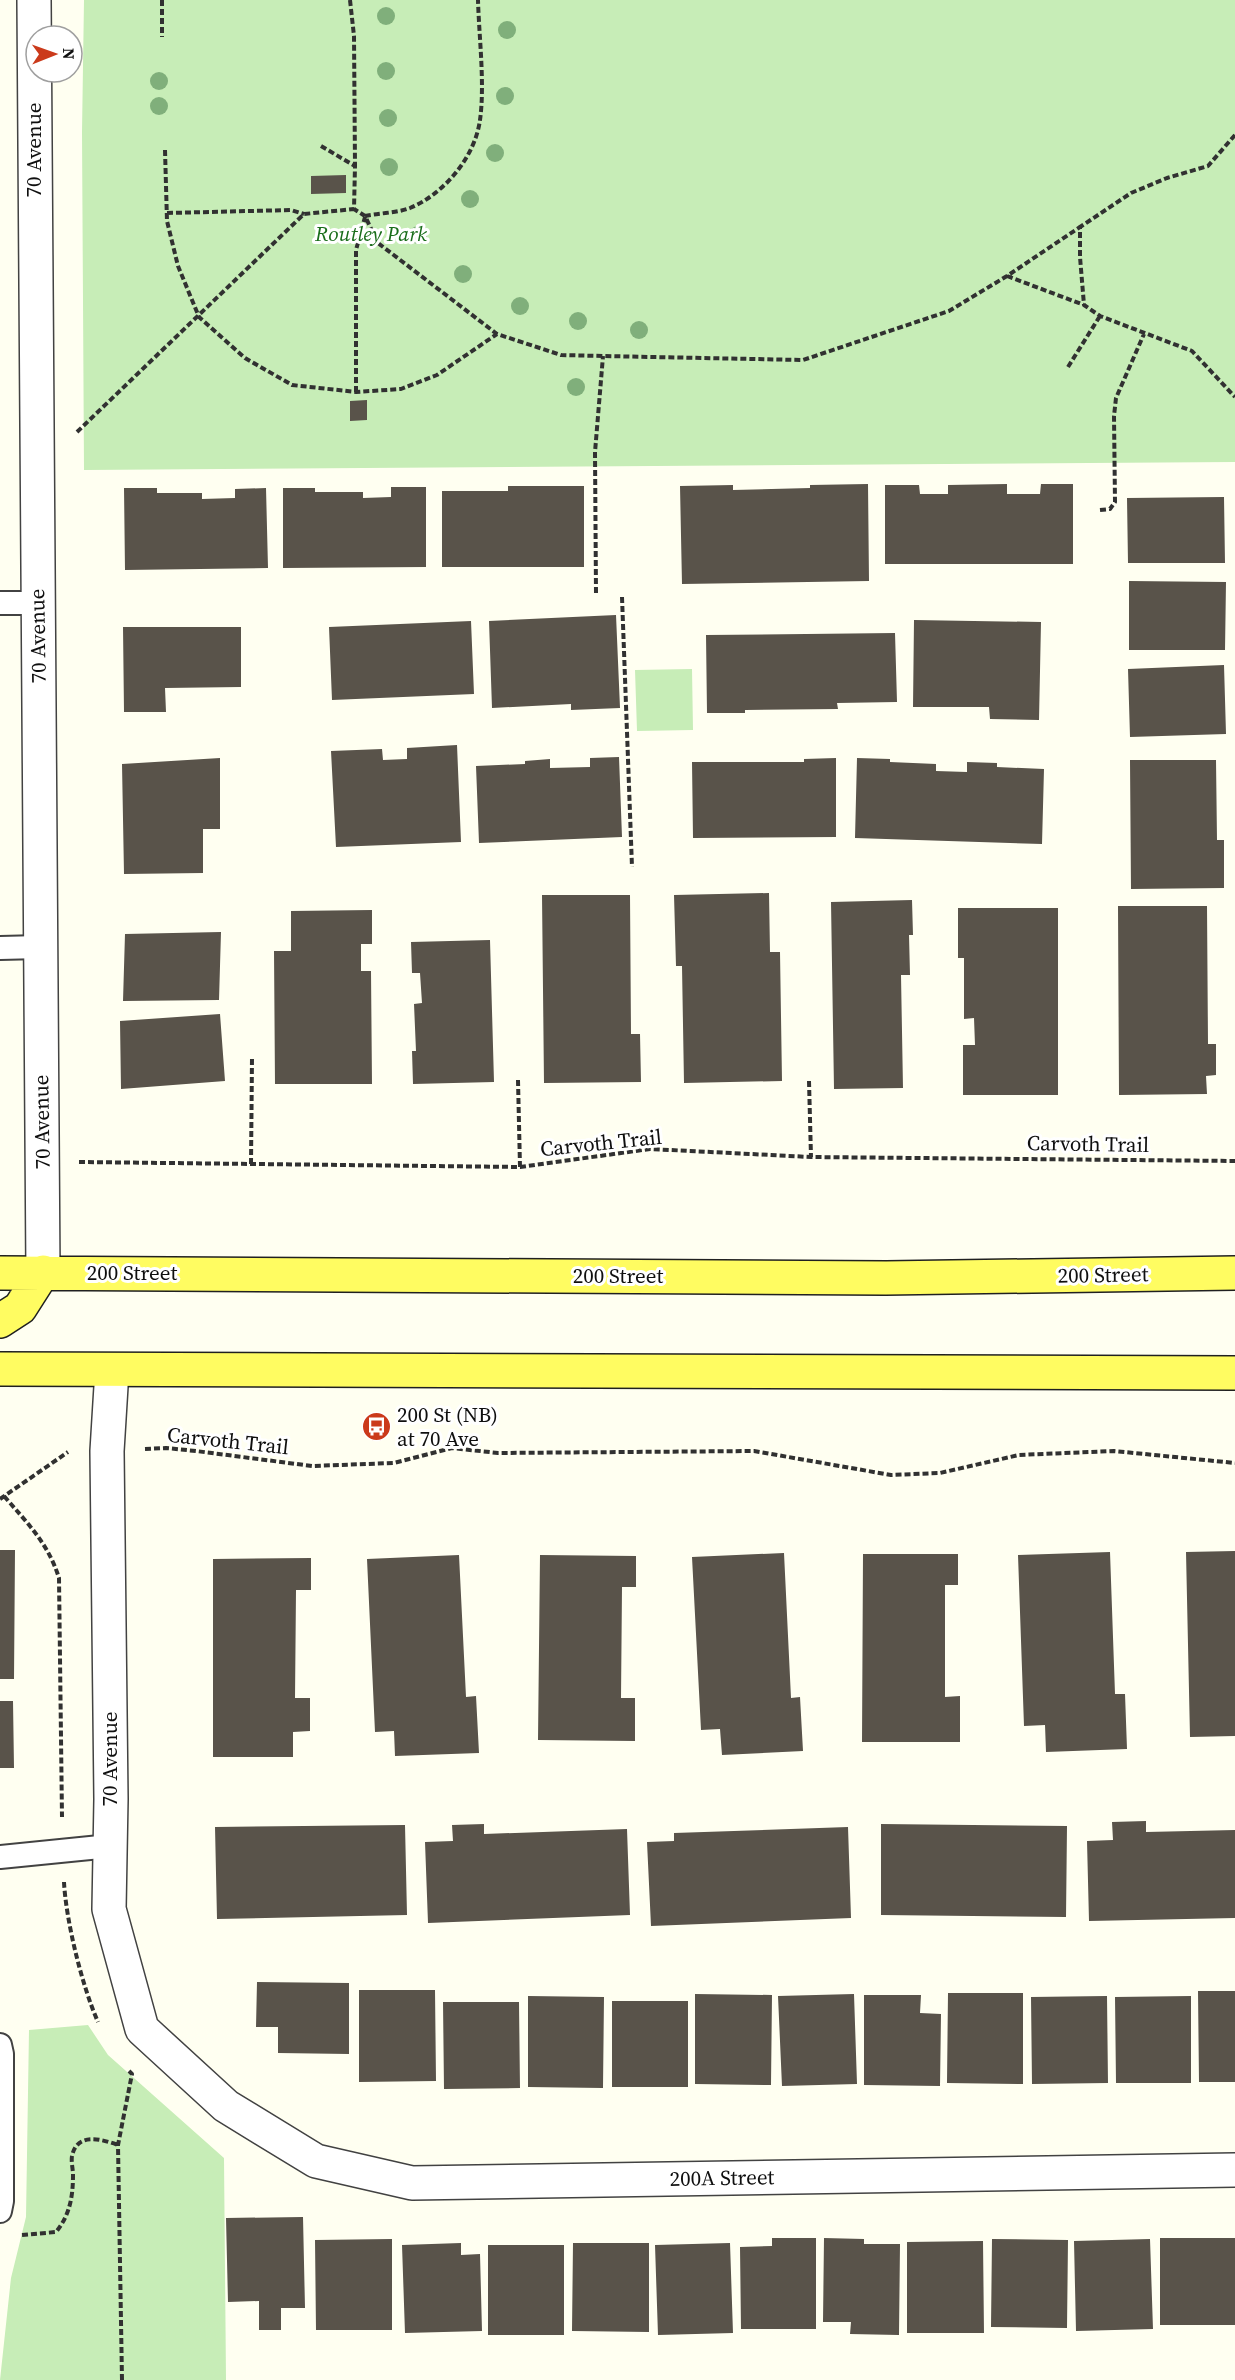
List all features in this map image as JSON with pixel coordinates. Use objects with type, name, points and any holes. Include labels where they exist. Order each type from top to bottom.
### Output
[{"type":"main road","points":[[0,1321],[20,1308],[44,1272]]},
{"type":"main road","name":"200 Street","points":[[0,1273],[874,1278],[1235,1273]]},
{"type":"main road","points":[[0,1369],[1235,1373]]},
{"type":"street","name":"70 Avenue","points":[[34,0],[44,1272]]},
{"type":"street","name":"70 Avenue","points":[[112,1370],[107,1451],[111,1799],[109,1909],[142,2030],[226,2106]]},
{"type":"street","name":"200A Street","points":[[226,2106],[316,2161],[412,2182],[1235,2170]]},
{"type":"lane","points":[[0,603],[37,603]]},
{"type":"lane","points":[[0,948],[40,947]]},
{"type":"lane","points":[[0,1857],[110,1846]]},
{"type":"lane","points":[[0,2045],[2,2054],[2,2201],[0,2211]]},
{"type":"path","points":[[162,0],[162,37]]},
{"type":"path","points":[[350,0],[354,36],[354,209]]},
{"type":"path","points":[[365,216],[410,208],[426,199],[450,179],[468,154],[480,122],[478,0]]},
{"type":"path","points":[[167,213],[291,210],[304,214],[354,209],[365,216],[378,243],[497,334],[561,355],[804,360],[949,311],[1007,276],[1131,193],[1167,178],[1208,166],[1235,135]]},
{"type":"path","points":[[321,146],[355,166]]},
{"type":"path","points":[[165,150],[167,213],[178,267],[199,317],[246,358],[292,385],[356,392],[401,389],[437,375],[497,334]]},
{"type":"path","points":[[77,432],[304,214]]},
{"type":"path","points":[[356,392],[356,250],[365,216]]},
{"type":"path","points":[[1080,227],[1084,305]]},
{"type":"path","points":[[1007,276],[1084,305],[1100,316],[1144,334],[1192,351],[1235,397]]},
{"type":"path","points":[[1068,367],[1100,316]]},
{"type":"path","points":[[1100,510],[1110,509],[1114,502],[1116,398],[1144,334]]},
{"type":"path","points":[[596,593],[595,452],[603,356]]},
{"type":"path","points":[[622,597],[632,867]]},
{"type":"path","points":[[251,1164],[252,1058]]},
{"type":"path","points":[[518,1080],[520,1167]]},
{"type":"path","points":[[809,1081],[811,1157]]},
{"type":"path","name":"Carvoth Trail","points":[[42,1162],[520,1167],[650,1149],[811,1157],[1235,1161]]},
{"type":"path","name":"Carvoth Trail","points":[[147,1449],[196,1451],[312,1466],[394,1463],[452,1448],[498,1453],[754,1451],[891,1474],[940,1473],[1020,1455],[1114,1450],[1235,1463]]},
{"type":"path","points":[[0,1499],[66,1452]]},
{"type":"path","points":[[11,2236],[56,2232],[65,2221],[72,2195],[72,2156],[79,2143],[87,2139],[98,2138],[118,2145]]},
{"type":"green space","name":"Routley Park","points":[[84,0],[1235,0],[1235,462],[84,470]]},
{"type":"green space","points":[[692,669],[693,730],[637,731],[635,670]]},
{"type":"green space","points":[[88,2025],[108,2055],[224,2158],[226,2380],[0,2380],[11,2278],[26,2217],[29,2030]]},
{"type":"building","points":[[346,175],[346,193],[311,194],[311,176]]},
{"type":"building","points":[[367,400],[367,420],[350,421],[350,401]]},
{"type":"building","points":[[868,484],[869,581],[682,584],[680,486],[733,485],[733,490]]},
{"type":"building","points":[[1007,484],[1007,494],[1040,494],[1041,484],[1073,484],[1073,564],[885,564],[885,485],[919,485],[920,494],[948,494],[948,485]]},
{"type":"building","points":[[508,486],[584,486],[584,567],[442,567],[442,491],[508,491]]},
{"type":"building","points":[[391,487],[426,487],[426,567],[283,568],[283,488],[315,488],[315,492],[363,492],[363,498],[391,497]]},
{"type":"building","points":[[124,488],[157,488],[157,493],[202,493],[202,499],[235,498],[235,489],[266,488],[268,568],[125,570]]},
{"type":"building","points":[[1224,497],[1225,563],[1128,563],[1127,498]]},
{"type":"building","points":[[1129,581],[1226,582],[1225,650],[1129,650]]},
{"type":"building","points":[[616,615],[620,708],[571,710],[571,704],[492,708],[489,621]]},
{"type":"building","points":[[914,620],[1041,622],[1039,720],[990,719],[989,707],[913,707]]},
{"type":"building","points":[[471,621],[474,694],[332,700],[329,627]]},
{"type":"building","points":[[123,627],[241,627],[241,687],[165,688],[166,712],[124,712]]},
{"type":"building","points":[[895,633],[897,702],[837,703],[838,709],[745,710],[745,713],[707,713],[706,635]]},
{"type":"building","points":[[1224,665],[1226,734],[1130,737],[1128,669]]},
{"type":"building","points":[[457,745],[461,842],[336,847],[331,751],[382,749],[383,760],[407,759],[407,748]]},
{"type":"building","points":[[619,757],[622,837],[479,843],[476,766],[525,764],[525,761],[550,759],[550,768],[590,767],[590,758]]},
{"type":"building","points":[[220,758],[220,829],[203,829],[203,873],[124,874],[122,764]]},
{"type":"building","points":[[836,758],[836,837],[693,838],[692,762],[804,762],[804,759]]},
{"type":"building","points":[[857,758],[936,764],[936,771],[967,772],[967,762],[997,763],[997,767],[1044,769],[1042,844],[855,838]]},
{"type":"building","points":[[1130,760],[1216,760],[1217,840],[1224,840],[1224,888],[1131,889]]},
{"type":"building","points":[[769,893],[770,952],[780,952],[782,1081],[684,1083],[682,966],[676,966],[674,895]]},
{"type":"building","points":[[542,895],[630,895],[631,1034],[640,1034],[641,1082],[544,1083]]},
{"type":"building","points":[[912,900],[913,935],[909,935],[910,975],[901,975],[903,1088],[834,1089],[831,902]]},
{"type":"building","points":[[1118,906],[1207,906],[1208,1044],[1216,1044],[1216,1075],[1206,1076],[1207,1094],[1119,1095]]},
{"type":"building","points":[[958,908],[1058,908],[1058,1095],[963,1095],[963,1045],[975,1045],[974,1018],[964,1019],[964,958],[958,958]]},
{"type":"building","points":[[372,910],[372,944],[361,944],[361,971],[371,971],[372,1084],[275,1084],[274,951],[291,951],[291,911]]},
{"type":"building","points":[[221,932],[219,1000],[123,1001],[125,934]]},
{"type":"building","points":[[490,940],[494,1082],[413,1084],[412,1051],[416,1051],[414,1004],[422,1003],[420,973],[412,973],[411,942]]},
{"type":"building","points":[[220,1014],[225,1081],[121,1089],[120,1021]]},
{"type":"building","points":[[0,1550],[15,1550],[14,1679],[0,1679]]},
{"type":"building","points":[[1235,1551],[1235,1736],[1190,1737],[1186,1552]]},
{"type":"building","points":[[1110,1552],[1115,1694],[1125,1694],[1127,1749],[1046,1752],[1045,1725],[1024,1726],[1018,1555]]},
{"type":"building","points":[[784,1553],[791,1698],[800,1697],[803,1751],[722,1755],[720,1729],[701,1730],[692,1557]]},
{"type":"building","points":[[863,1554],[958,1554],[958,1585],[945,1585],[945,1697],[960,1696],[960,1742],[862,1742]]},
{"type":"building","points":[[459,1555],[466,1697],[476,1696],[479,1753],[395,1756],[394,1731],[375,1732],[367,1559]]},
{"type":"building","points":[[540,1555],[636,1556],[636,1587],[622,1587],[621,1698],[635,1698],[635,1741],[538,1740]]},
{"type":"building","points":[[311,1558],[311,1590],[296,1590],[295,1698],[310,1698],[310,1731],[293,1732],[293,1757],[213,1757],[213,1559]]},
{"type":"building","points":[[0,1701],[13,1701],[14,1768],[0,1768]]},
{"type":"building","points":[[1146,1821],[1146,1832],[1235,1830],[1235,1918],[1089,1921],[1087,1841],[1113,1840],[1112,1822]]},
{"type":"building","points":[[484,1824],[484,1834],[627,1829],[630,1915],[428,1923],[425,1842],[453,1841],[452,1825]]},
{"type":"building","points":[[881,1824],[1067,1826],[1066,1917],[881,1915]]},
{"type":"building","points":[[405,1825],[407,1915],[217,1919],[215,1827]]},
{"type":"building","points":[[848,1827],[851,1918],[651,1926],[647,1842],[674,1841],[674,1833]]},
{"type":"building","points":[[257,1982],[349,1983],[349,2054],[278,2053],[278,2027],[256,2027]]},
{"type":"building","points":[[359,1990],[435,1990],[436,2081],[359,2082]]},
{"type":"building","points":[[1198,1991],[1235,1991],[1235,2082],[1199,2082]]},
{"type":"building","points":[[948,1993],[1023,1993],[1023,2084],[947,2083]]},
{"type":"building","points":[[695,1994],[772,1995],[771,2085],[695,2084]]},
{"type":"building","points":[[854,1994],[857,2084],[782,2086],[778,1996]]},
{"type":"building","points":[[864,1995],[921,1995],[920,2013],[941,2014],[940,2086],[864,2085]]},
{"type":"building","points":[[528,1996],[604,1997],[603,2088],[528,2087]]},
{"type":"building","points":[[1107,1996],[1108,2083],[1032,2084],[1031,1997]]},
{"type":"building","points":[[1191,1996],[1191,2083],[1116,2083],[1115,1997]]},
{"type":"building","points":[[612,2001],[688,2001],[688,2087],[612,2087]]},
{"type":"building","points":[[443,2002],[519,2002],[520,2088],[444,2089]]},
{"type":"building","points":[[303,2217],[305,2308],[281,2308],[281,2330],[259,2330],[259,2301],[228,2302],[226,2218]]},
{"type":"building","points":[[772,2238],[816,2238],[816,2329],[741,2329],[740,2247],[772,2246]]},
{"type":"building","points":[[824,2238],[864,2239],[864,2244],[900,2244],[899,2335],[850,2334],[851,2322],[823,2322]]},
{"type":"building","points":[[1160,2238],[1235,2238],[1235,2325],[1160,2325]]},
{"type":"building","points":[[392,2239],[392,2330],[316,2330],[315,2240]]},
{"type":"building","points":[[992,2239],[1068,2240],[1067,2328],[991,2327]]},
{"type":"building","points":[[1150,2239],[1153,2329],[1076,2331],[1074,2241]]},
{"type":"building","points":[[983,2241],[984,2333],[907,2333],[907,2242]]},
{"type":"building","points":[[461,2243],[461,2255],[480,2254],[482,2331],[405,2333],[402,2245]]},
{"type":"building","points":[[573,2243],[649,2243],[649,2332],[572,2331]]},
{"type":"building","points":[[730,2243],[733,2333],[658,2335],[655,2245]]},
{"type":"building","points":[[488,2245],[564,2245],[564,2335],[488,2335]]},
{"type":"place","name":"200 St (NB) at 70 Ave","points":[[376,1427]]}]
